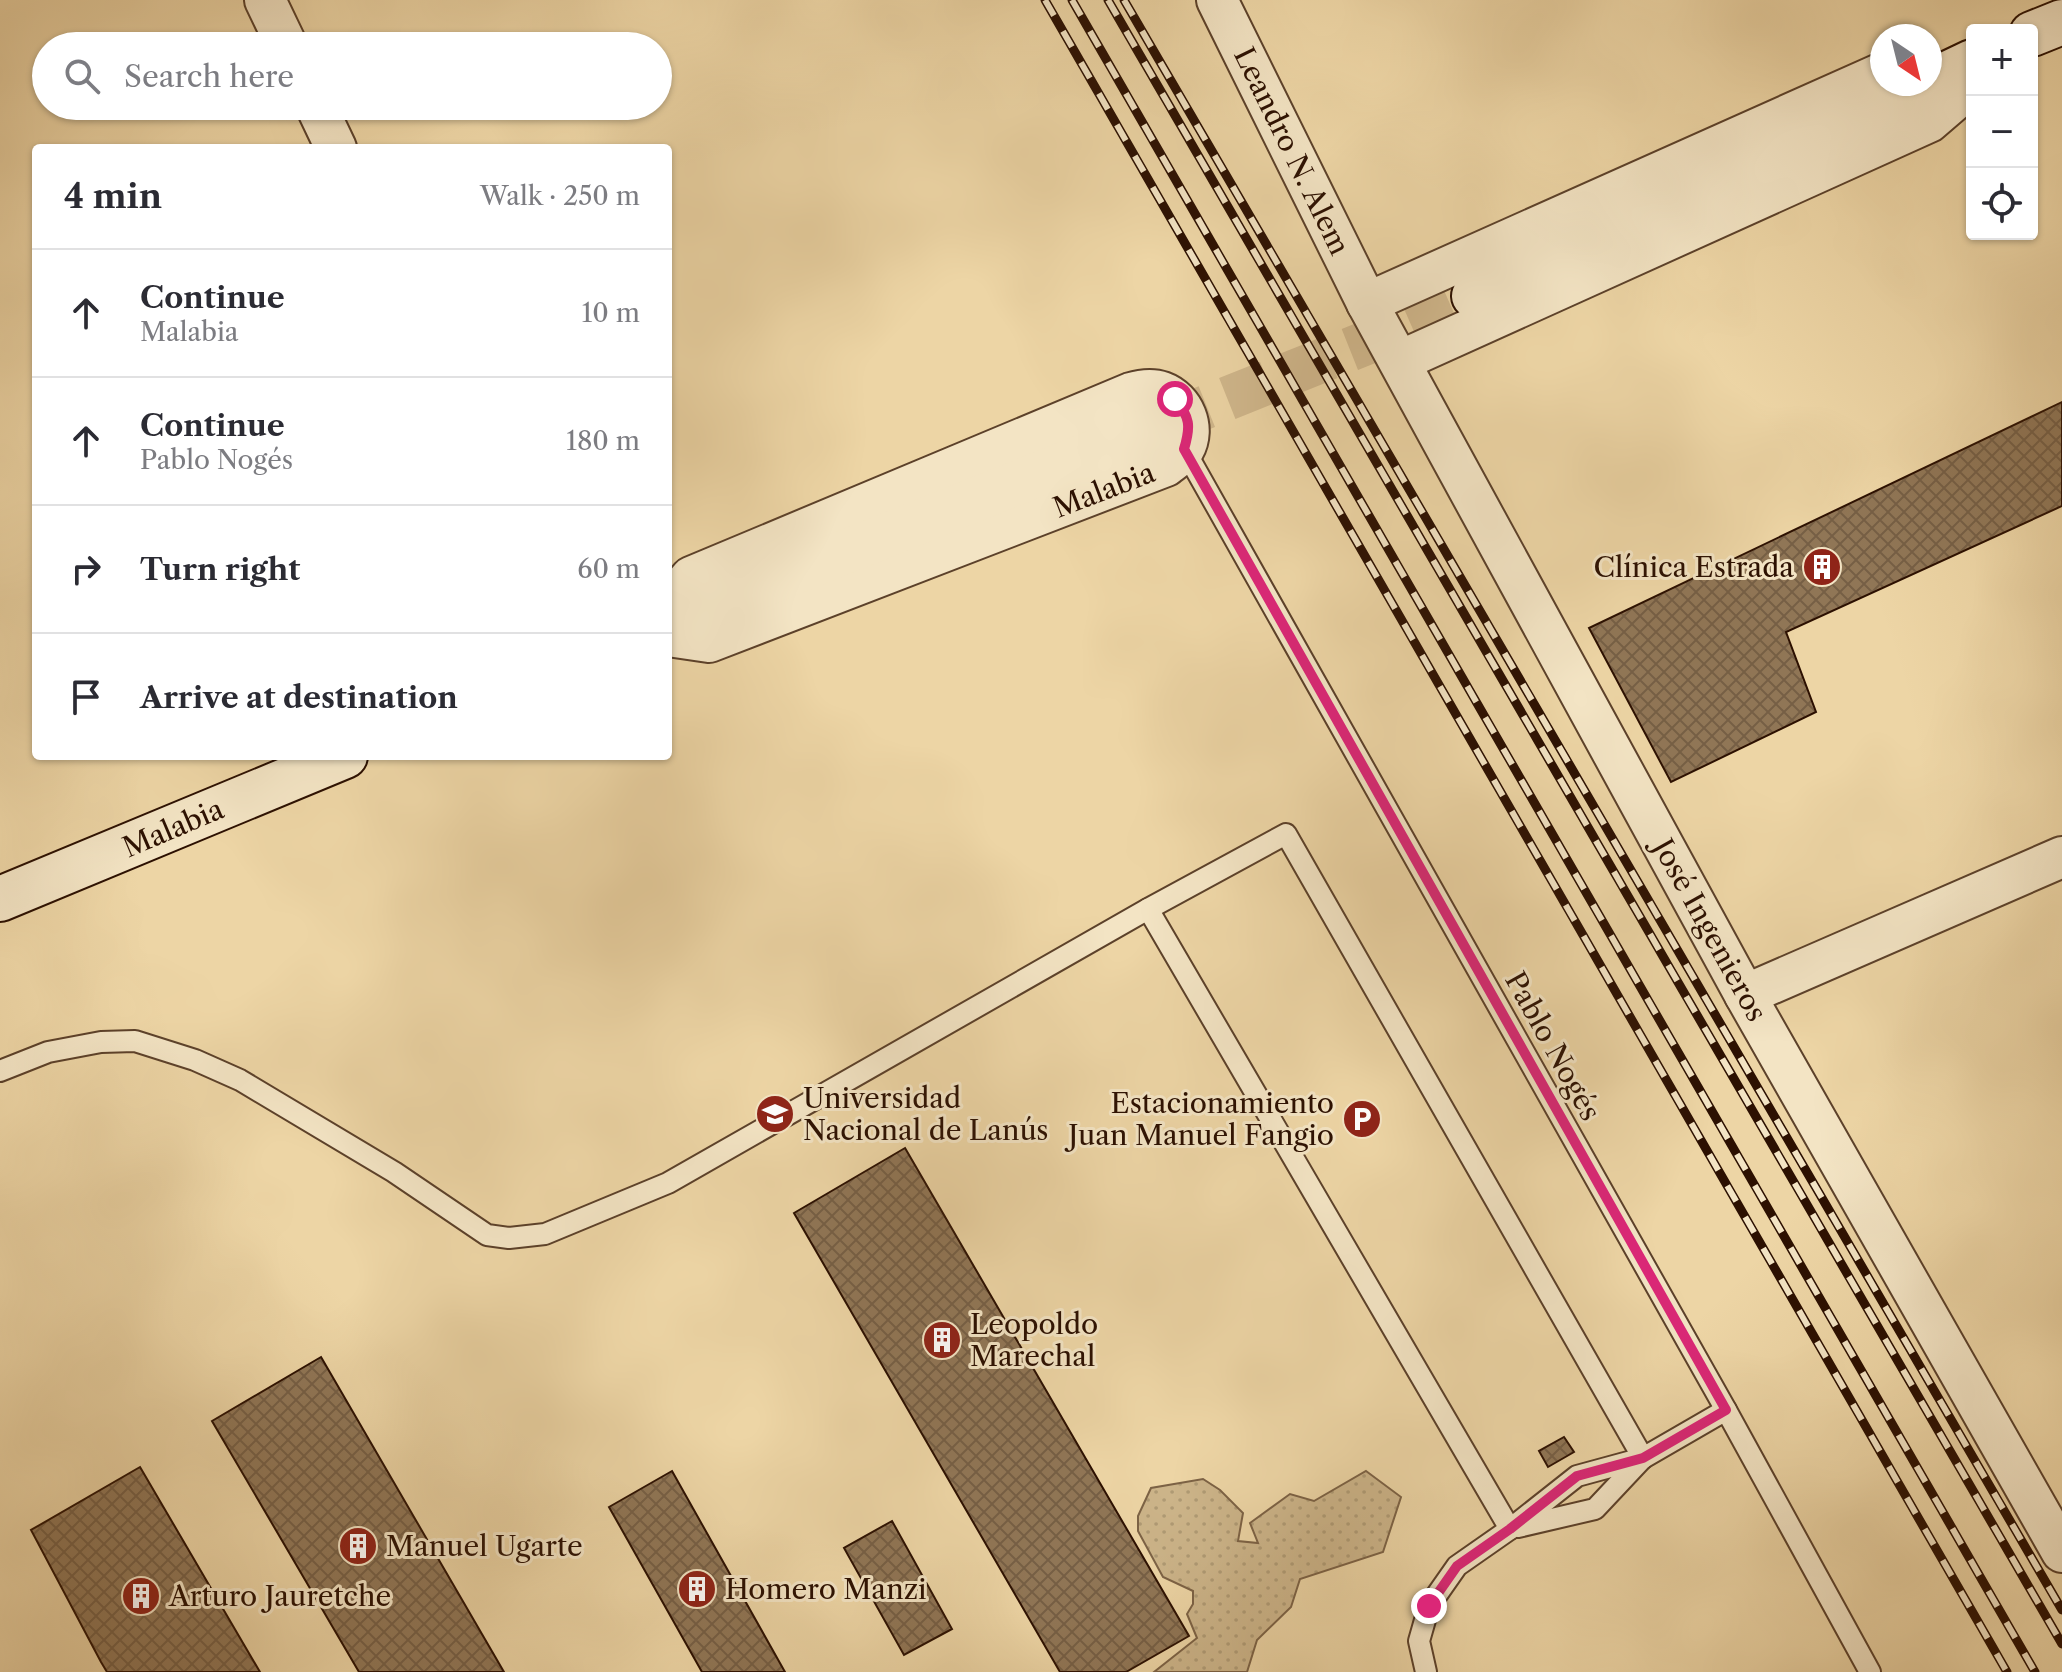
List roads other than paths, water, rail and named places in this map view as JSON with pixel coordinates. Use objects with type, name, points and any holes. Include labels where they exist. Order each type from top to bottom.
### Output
[{"type":"main road","points":[[2038,32],[2062,22]]},
{"type":"main road","points":[[1942,76],[1966,65]]},
{"type":"main road","points":[[1474,296],[1900,96]]},
{"type":"main road","name":"Malabia","points":[[672,622],[1175,436]]},
{"type":"main road","name":"Malabia","points":[[0,899],[335,760]]},
{"type":"street","points":[[265,0],[280,32]]},
{"type":"street","name":"Leandro N. Alem","points":[[1217,0],[1367,303]]},
{"type":"street","points":[[1942,54],[1966,49]]},
{"type":"street","points":[[1367,303],[1870,78]]},
{"type":"street","points":[[1400,361],[1929,122],[1966,90]]},
{"type":"street","points":[[323,120],[334,144]]},
{"type":"street","name":"José Ingenieros","points":[[1367,303],[1745,995],[2062,1552]]},
{"type":"street","name":"Malabia","points":[[672,599],[691,577],[1131,393],[1146,389],[1161,392],[1175,399],[1185,411],[1189,423],[1188,436],[1175,436],[1176,459],[1166,466],[709,642],[672,637]]},
{"type":"street","points":[[1745,995],[2062,857]]},
{"type":"lane","name":"Pablo Nogés","points":[[1175,436],[1726,1410],[1870,1672]]},
{"type":"lane","points":[[0,1071],[48,1052],[101,1042],[135,1041],[195,1060],[240,1080],[394,1172],[487,1235],[509,1238],[545,1234],[668,1183],[1148,909],[1286,834],[1643,1458]]},
{"type":"lane","points":[[1148,909],[1510,1529]]},
{"type":"lane","points":[[1426,1672],[1419,1641],[1429,1606],[1457,1566],[1577,1476],[1643,1458],[1726,1410]]},
{"type":"lane","points":[[1510,1529],[1595,1509],[1643,1458]]},
{"type":"tunnel","points":[[1166,423],[1474,296]]},
{"type":"railway","points":[[1045,0],[2007,1672]]},
{"type":"railway","points":[[1072,0],[2035,1672]]},
{"type":"railway","points":[[1108,0],[2062,1644]]},
{"type":"railway","points":[[1124,0],[2062,1610]]},
{"type":"place","name":"Clínica Estrada","points":[[1822,567]]},
{"type":"place","name":"Universidad Nacional de Lanús","points":[[775,1114]]},
{"type":"place","name":"Estacionamiento Juan Manuel Fangio","points":[[1362,1119]]},
{"type":"place","name":"Leopoldo Marechal","points":[[942,1340]]},
{"type":"place","name":"Manuel Ugarte","points":[[358,1546]]},
{"type":"place","name":"Homero Manzi","points":[[697,1589]]},
{"type":"place","name":"Arturo Jauretche","points":[[141,1596]]}]
